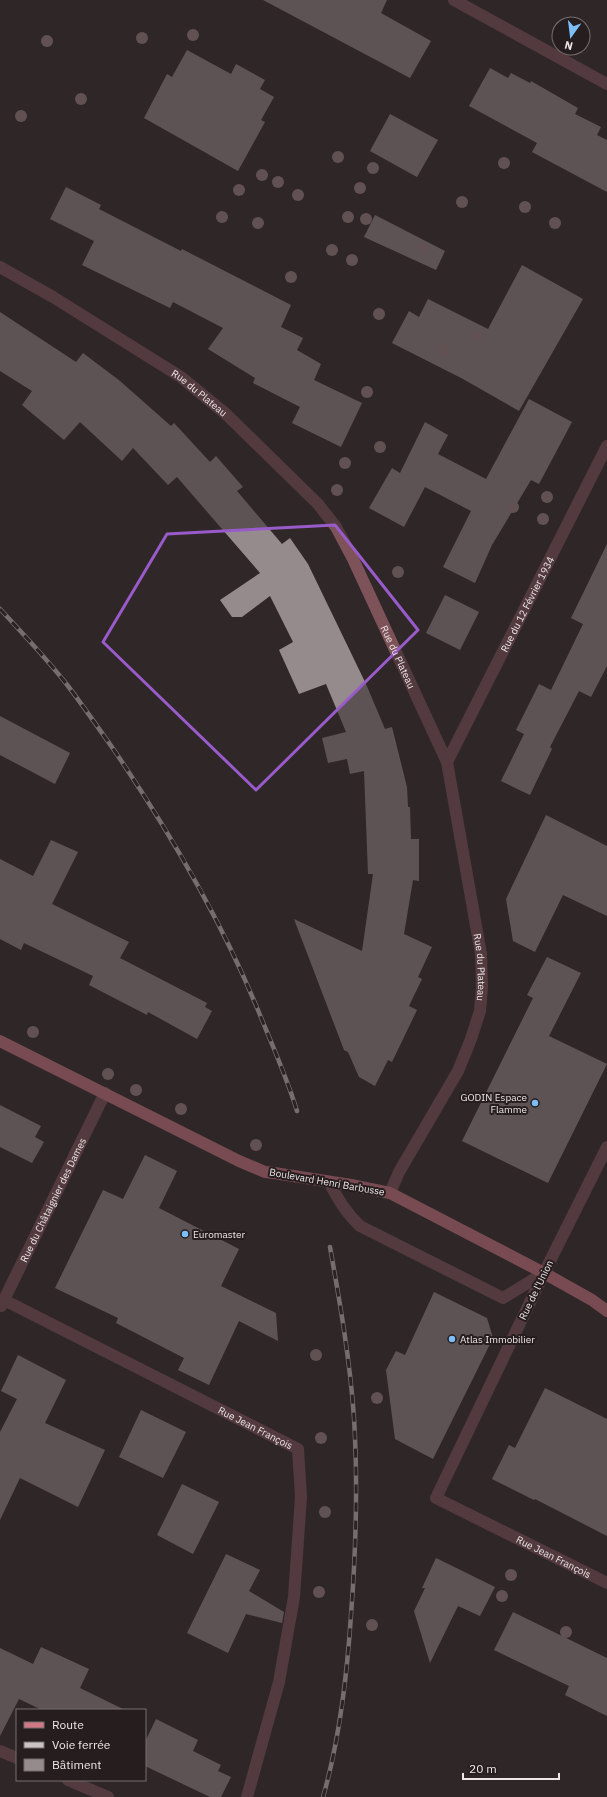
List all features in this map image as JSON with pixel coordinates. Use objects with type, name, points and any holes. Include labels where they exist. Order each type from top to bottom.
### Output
[{"type":"main road","name":"Boulevard Henri Barbusse","points":[[0,1041],[239,1161],[265,1172],[351,1185],[390,1194],[544,1273],[592,1300],[607,1311]]},
{"type":"street","points":[[454,0],[607,84]]},
{"type":"street","name":"Rue du Plateau","points":[[0,267],[53,297],[181,377],[226,414],[318,504],[336,527],[353,559],[447,762],[481,954],[482,987],[480,1011],[458,1071],[399,1172],[390,1194]]},
{"type":"street","name":"Rue du 12 Février 1934","points":[[447,762],[607,446]]},
{"type":"street","name":"Rue du Châtaignier des Dames","points":[[2,1304],[105,1093]]},
{"type":"street","name":"Rue de l'Union","points":[[436,1498],[544,1273],[607,1147]]},
{"type":"street","points":[[329,1182],[348,1215],[360,1226],[503,1298],[544,1273]]},
{"type":"street","name":"Rue Jean François","points":[[2,1304],[298,1449],[301,1497],[294,1597],[279,1682],[247,1797]]},
{"type":"street","name":"Rue Jean François","points":[[436,1498],[607,1583]]},
{"type":"street","points":[[0,1751],[16,1758]]},
{"type":"street","points":[[70,1781],[108,1797]]},
{"type":"highlighted area","points":[[335,525],[418,630],[256,790],[103,642],[167,534]]},
{"type":"building","points":[[263,0],[387,0],[381,13],[431,41],[410,78]]},
{"type":"building","points":[[187,50],[231,74],[236,64],[265,80],[260,89],[274,97],[261,120],[265,122],[238,171],[144,118],[167,74],[172,77]]},
{"type":"building","points":[[490,68],[508,78],[511,73],[530,83],[531,81],[578,108],[575,114],[601,127],[597,135],[607,140],[607,192],[532,152],[537,143],[469,106]]},
{"type":"building","points":[[390,114],[438,140],[417,177],[370,151]]},
{"type":"building","points":[[66,187],[101,205],[99,209],[181,251],[182,249],[291,305],[281,327],[303,338],[297,350],[321,364],[314,380],[362,403],[341,447],[292,423],[300,407],[253,383],[255,378],[208,349],[223,328],[173,302],[170,308],[82,265],[94,241],[50,219]]},
{"type":"building","points":[[375,215],[445,251],[436,270],[364,237]]},
{"type":"building","points":[[522,265],[583,299],[519,411],[463,379],[392,343],[409,311],[419,317],[428,299],[488,329]]},
{"type":"building","points":[[0,312],[76,362],[83,353],[120,381],[171,426],[174,423],[210,462],[216,456],[243,487],[237,491],[282,544],[290,538],[308,564],[366,684],[385,729],[392,727],[407,787],[408,807],[410,807],[411,839],[419,839],[419,881],[413,880],[404,934],[432,947],[418,977],[422,979],[409,1006],[417,1010],[392,1062],[388,1060],[375,1086],[359,1077],[348,1052],[344,1050],[294,919],[362,951],[373,874],[368,874],[364,771],[350,774],[347,759],[328,763],[322,738],[346,732],[326,684],[299,694],[279,650],[293,642],[270,596],[242,617],[232,617],[220,600],[260,573],[177,477],[168,485],[133,448],[122,461],[80,422],[64,440],[22,405],[32,391],[0,371]]},
{"type":"building","points":[[529,399],[572,422],[539,484],[531,480],[492,545],[475,583],[443,567],[471,511],[425,487],[404,527],[369,508],[392,468],[400,473],[425,422],[448,435],[438,454],[486,479]]},
{"type":"building","points":[[607,544],[607,666],[591,697],[579,691],[550,747],[552,749],[530,795],[501,781],[524,734],[516,730],[539,684],[551,690],[583,624],[571,618]]},
{"type":"building","points":[[445,595],[479,612],[460,650],[426,633]]},
{"type":"building","points":[[0,716],[70,753],[55,784],[0,755]]},
{"type":"building","points":[[546,815],[607,846],[607,916],[563,895],[535,952],[513,941],[506,899]]},
{"type":"building","points":[[51,840],[78,852],[52,904],[129,942],[120,958],[207,1003],[205,1007],[212,1011],[197,1039],[148,1012],[147,1015],[89,985],[93,976],[24,943],[21,950],[0,939],[0,859],[33,876]]},
{"type":"building","name":"GODIN Espace Flamme","points":[[547,957],[581,973],[549,1036],[607,1064],[548,1183],[462,1141],[533,998],[527,995]]},
{"type":"building","points":[[0,1105],[41,1126],[35,1137],[44,1142],[32,1163],[0,1147]]},
{"type":"building","points":[[145,1155],[177,1171],[159,1208],[239,1249],[221,1286],[276,1313],[278,1341],[239,1321],[209,1385],[178,1370],[184,1358],[116,1323],[118,1318],[55,1288],[103,1190],[123,1199]]},
{"type":"building","points":[[434,1292],[487,1318],[493,1338],[433,1459],[395,1439],[386,1370],[396,1351],[405,1355]]},
{"type":"building","points":[[18,1355],[66,1380],[45,1423],[105,1450],[78,1507],[20,1478],[0,1520],[0,1432],[17,1399],[1,1391]]},
{"type":"building","points":[[545,1388],[607,1419],[607,1536],[492,1479],[509,1445],[515,1448]]},
{"type":"building","points":[[141,1410],[186,1432],[163,1478],[119,1457]]},
{"type":"building","points":[[182,1484],[219,1502],[193,1554],[157,1535]]},
{"type":"building","points":[[226,1554],[260,1570],[249,1591],[284,1612],[282,1623],[246,1614],[228,1653],[187,1633]]},
{"type":"building","points":[[436,1558],[495,1587],[480,1616],[458,1606],[430,1663],[414,1611],[425,1588],[422,1588]]},
{"type":"building","points":[[513,1612],[607,1658],[607,1716],[565,1695],[569,1686],[494,1650]]},
{"type":"building","points":[[41,1647],[89,1669],[80,1688],[123,1709],[40,1709],[19,1699],[0,1736],[0,1648],[33,1664]]},
{"type":"building","points":[[156,1719],[198,1740],[193,1751],[221,1765],[218,1771],[231,1777],[221,1797],[210,1797],[146,1766],[146,1740]]},
{"type":"railway","points":[[0,609],[43,656],[74,694],[114,750],[175,846],[212,912],[245,980],[280,1063],[297,1111]]},
{"type":"railway","points":[[323,1797],[334,1752],[345,1684],[353,1590],[356,1516],[354,1418],[350,1375],[330,1247]]},
{"type":"place","name":"GODIN Espace Flamme","points":[[535,1103]]},
{"type":"place","name":"Euromaster","points":[[185,1234]]},
{"type":"place","name":"Atlas Immobilier","points":[[452,1339]]}]
